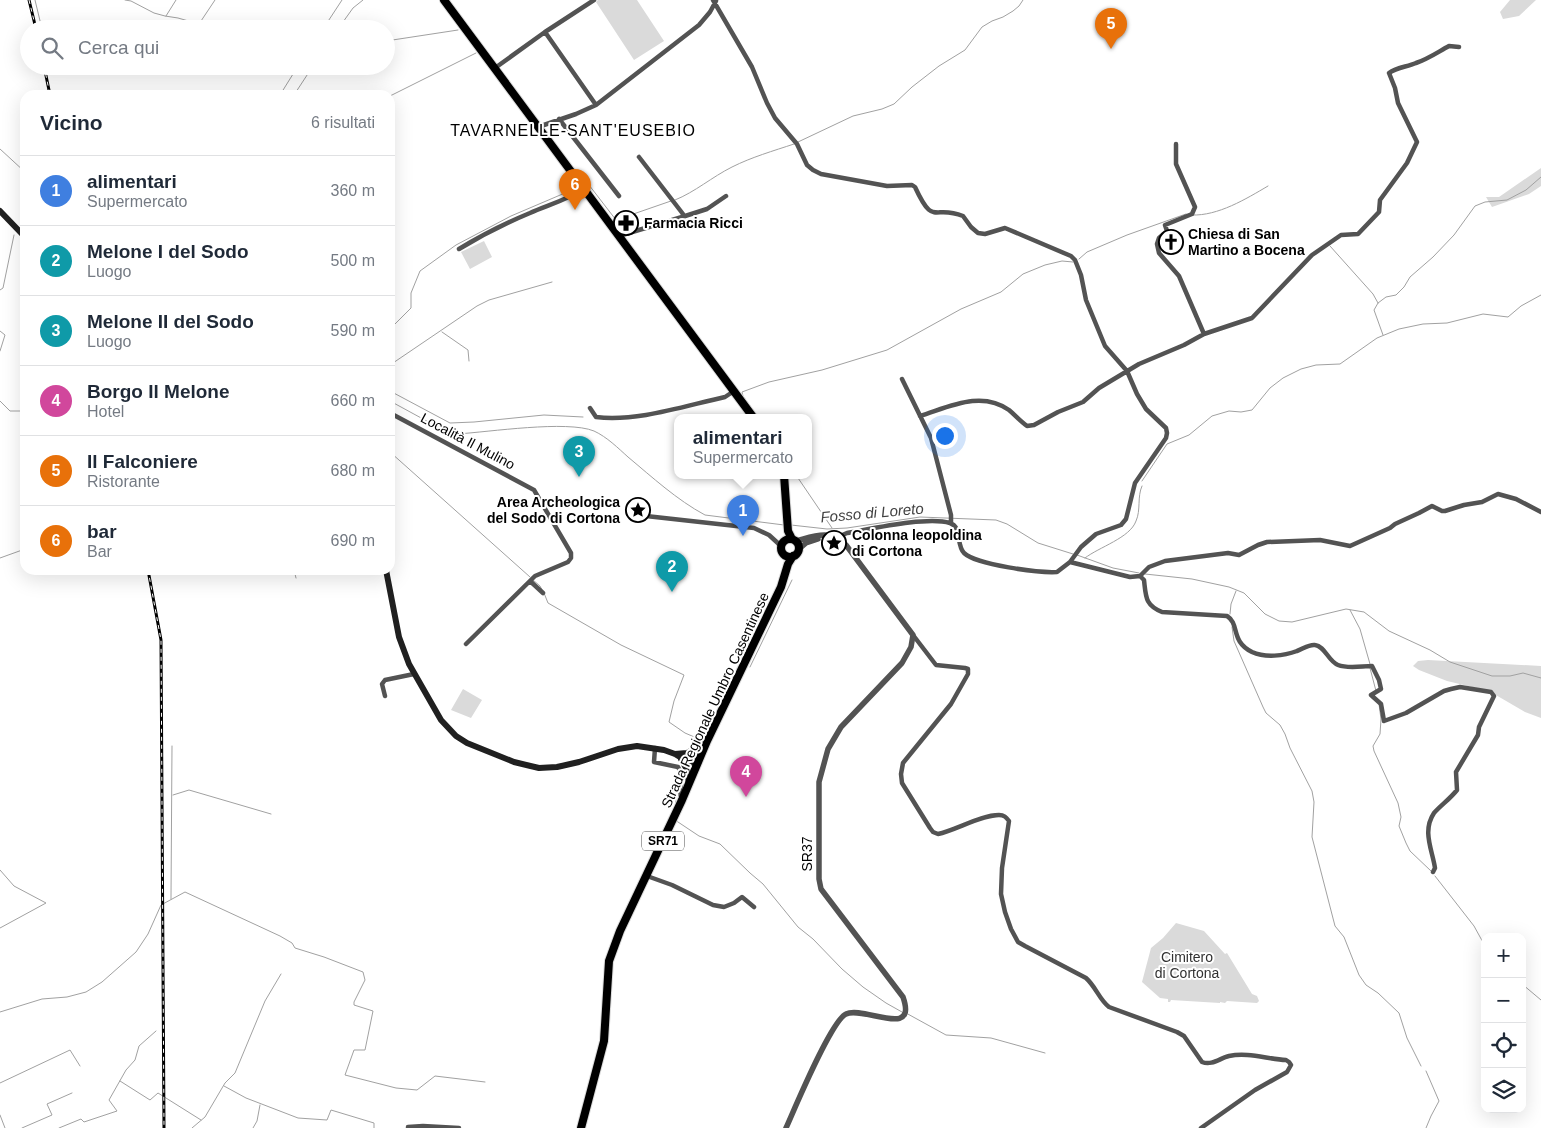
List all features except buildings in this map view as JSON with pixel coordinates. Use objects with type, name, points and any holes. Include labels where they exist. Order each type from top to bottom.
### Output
[{"type":"main road","points":[[444,0],[751,414]]},
{"type":"main road","points":[[0,211],[20,232]]},
{"type":"main road","points":[[784,479],[788,527],[787,567]]},
{"type":"main road","points":[[787,544],[799,549]]},
{"type":"main road","points":[[787,544],[788,557],[793,556]]},
{"type":"main road","name":"SR71","points":[[787,567],[799,549]]},
{"type":"main road","name":"Strada Regionale Umbro Casentinese","points":[[581,1128],[604,1041],[609,961],[620,930],[647,876],[707,741],[781,586],[787,567]]},
{"type":"main road","points":[[387,575],[403,652],[414,674],[441,720],[456,736],[479,748],[526,766],[539,768],[579,762],[627,747],[655,748],[675,754],[687,753],[707,741]]},
{"type":"main road","points":[[675,754],[690,763],[698,762],[694,756],[687,753]]},
{"type":"main road","points":[[681,759],[686,768],[689,785]]},
{"type":"street","points":[[495,68],[594,0]]},
{"type":"street","points":[[538,127],[576,114],[596,104],[699,25],[710,12],[715,1]]},
{"type":"street","points":[[715,1],[752,67],[771,110],[796,144],[807,165],[813,170],[821,174],[887,186],[912,185],[928,210],[935,214],[957,214],[963,216],[978,233],[985,234],[1005,228],[1071,256],[1079,267],[1086,300],[1105,346],[1127,371],[1136,394],[1146,409],[1166,428],[1166,438],[1135,483],[1126,519],[1121,525],[1096,534],[1077,551],[1070,562],[1057,572],[998,566],[964,554],[957,530],[951,522],[951,514],[931,438],[902,378]]},
{"type":"street","points":[[545,32],[596,104]]},
{"type":"street","points":[[920,416],[969,401],[985,400],[1008,410],[1027,426],[1034,425],[1058,412],[1083,402],[1099,388],[1139,364],[1184,345],[1204,334],[1252,318],[1312,255],[1341,235],[1358,234],[1379,212],[1380,200],[1408,163],[1417,142],[1398,103],[1389,73],[1393,69],[1415,64],[1449,46],[1459,48]]},
{"type":"street","points":[[559,119],[619,196]]},
{"type":"street","points":[[1176,144],[1176,164],[1195,207],[1192,214],[1165,225],[1167,231],[1159,238],[1157,244],[1159,252],[1179,276],[1204,334]]},
{"type":"street","points":[[639,157],[683,214],[682,217]]},
{"type":"street","points":[[459,249],[480,236],[571,196],[584,188]]},
{"type":"street","points":[[619,236],[707,209],[726,196]]},
{"type":"street","points":[[590,408],[596,417],[620,418],[639,416],[725,397],[734,391]]},
{"type":"street","name":"Località Il Mulino","points":[[395,415],[534,490],[571,553],[571,558],[568,562],[534,576],[530,581]]},
{"type":"street","points":[[1070,562],[1130,577],[1140,576],[1149,567],[1165,561],[1228,553],[1239,555],[1267,542],[1320,540],[1350,546],[1357,545],[1427,508],[1435,506],[1442,512],[1482,502],[1498,494],[1516,499],[1541,512]]},
{"type":"street","points":[[628,514],[754,528],[787,544],[820,535],[835,536],[846,545],[936,665],[965,668],[968,670],[968,674],[951,704],[903,762],[902,783],[930,828],[938,834],[965,824],[999,815],[1005,816],[1009,821],[1002,868],[1001,894],[1008,921],[1018,942],[1086,978],[1092,983],[1102,1001],[1109,1007],[1184,1036],[1202,1062],[1207,1064],[1227,1056],[1243,1055],[1286,1060],[1289,1062],[1288,1072],[1255,1090],[1202,1128]]},
{"type":"street","points":[[799,549],[812,541],[847,533],[915,522],[951,522]]},
{"type":"street","points":[[1140,576],[1144,580],[1147,600],[1150,606],[1162,612],[1227,616],[1233,620],[1238,640],[1251,651],[1260,655],[1273,656],[1296,652],[1310,645],[1316,645],[1337,665],[1372,666],[1381,689],[1371,695],[1381,704],[1384,721],[1406,713],[1444,691],[1460,687],[1491,692],[1494,696],[1478,735],[1456,772],[1457,790],[1433,815],[1428,833],[1435,863],[1433,872]]},
{"type":"street","points":[[466,644],[530,581],[543,593]]},
{"type":"street","name":"SR37","points":[[786,1128],[825,1043],[840,1018],[850,1012],[860,1012],[894,1020],[904,1016],[906,1007],[903,997],[821,889],[819,879],[819,782],[828,749],[841,727],[902,663],[912,647],[913,635]]},
{"type":"street","points":[[385,696],[382,684],[385,680],[414,674]]},
{"type":"street","points":[[655,748],[654,762],[678,766],[683,780],[679,793],[682,800]]},
{"type":"street","points":[[647,876],[672,885],[713,905],[724,906],[742,898],[754,907]]},
{"type":"street","points":[[408,1127],[460,1128]]},
{"type":"green space","points":[[598,0],[637,0],[664,41],[634,60],[596,2]]},
{"type":"green space","points":[[1510,0],[1536,0],[1519,16],[1503,19],[1500,12]]},
{"type":"green space","points":[[1541,168],[1541,186],[1529,194],[1492,207],[1486,197],[1499,197]]},
{"type":"green space","points":[[484,241],[492,257],[470,269],[461,252]]},
{"type":"green space","points":[[1418,661],[1541,666],[1541,718],[1525,712],[1489,691],[1447,681],[1413,666]]},
{"type":"green space","points":[[463,689],[482,700],[471,718],[451,710]]},
{"type":"green space","name":"Cimitero di Cortona","points":[[1176,923],[1204,931],[1225,954],[1227,953],[1252,994],[1257,996],[1259,1001],[1257,1003],[1171,1000],[1168,1002],[1168,999],[1160,998],[1142,982],[1151,948]]},
{"type":"waterway","points":[[35,0],[40,20]]},
{"type":"waterway","points":[[125,0],[131,1],[154,13],[185,20]]},
{"type":"waterway","points":[[166,16],[176,0]]},
{"type":"waterway","points":[[202,20],[215,0]]},
{"type":"waterway","points":[[329,20],[342,0]]},
{"type":"waterway","points":[[344,20],[353,8],[363,0]]},
{"type":"waterway","points":[[798,142],[853,116],[894,104],[939,66],[965,50],[982,27],[1013,11],[1023,0]]},
{"type":"waterway","points":[[395,40],[458,30]]},
{"type":"waterway","points":[[395,94],[476,53]]},
{"type":"waterway","points":[[283,90],[292,75]]},
{"type":"waterway","points":[[297,90],[307,75]]},
{"type":"waterway","points":[[675,200],[740,163],[794,144]]},
{"type":"waterway","points":[[0,149],[20,167]]},
{"type":"waterway","points":[[1383,335],[1374,310],[1378,303],[1386,297],[1396,295],[1410,277],[1454,235],[1475,206],[1485,202],[1507,200],[1526,190],[1541,177]]},
{"type":"waterway","points":[[585,185],[589,185],[616,220],[671,201]]},
{"type":"waterway","points":[[1192,215],[1202,215],[1222,210],[1268,186]]},
{"type":"waterway","points":[[395,324],[411,308],[411,293],[420,271],[456,245],[511,216],[579,187]]},
{"type":"waterway","points":[[1079,259],[1087,252],[1127,235],[1186,214]]},
{"type":"waterway","points":[[0,290],[3,288],[14,235]]},
{"type":"waterway","points":[[1330,246],[1373,294],[1378,303]]},
{"type":"waterway","points":[[756,414],[742,392],[769,382],[822,370],[887,350],[961,309],[1001,292],[1023,274],[1045,265],[1062,261],[1073,262]]},
{"type":"waterway","points":[[395,362],[477,306],[489,300],[552,282]]},
{"type":"waterway","points":[[1142,481],[1167,444],[1189,435],[1212,416],[1229,411],[1241,412],[1252,410],[1270,388],[1283,378],[1301,369],[1316,365],[1340,364],[1377,338],[1399,329],[1423,324],[1447,323],[1483,314],[1508,317],[1521,306],[1541,295]]},
{"type":"waterway","points":[[0,331],[5,335],[0,351]]},
{"type":"waterway","points":[[442,332],[468,350],[469,361]]},
{"type":"waterway","points":[[395,394],[450,423],[544,415],[583,417]]},
{"type":"waterway","points":[[0,401],[10,411],[20,411]]},
{"type":"waterway","name":"Fosso di Loreto","points":[[395,404],[445,431],[457,434],[547,427],[582,428],[594,431],[612,443],[675,495],[705,515],[784,525]]},
{"type":"waterway","points":[[395,456],[530,577]]},
{"type":"waterway","points":[[799,479],[832,528]]},
{"type":"waterway","points":[[1085,558],[1121,537],[1133,527],[1139,508],[1142,486]]},
{"type":"waterway","name":"Fosso di Loreto","points":[[791,525],[827,529],[847,528],[920,517],[996,520],[1007,524],[1038,543],[1073,554]]},
{"type":"waterway","points":[[0,558],[20,551]]},
{"type":"waterway","points":[[1077,555],[1113,568],[1139,573]]},
{"type":"waterway","points":[[1145,574],[1192,579],[1229,587],[1244,593],[1265,614],[1279,621],[1292,622],[1346,609],[1364,612],[1389,631],[1430,650],[1450,662],[1492,676],[1510,676],[1523,673],[1541,678]]},
{"type":"waterway","points":[[533,580],[542,590]]},
{"type":"waterway","points":[[750,667],[792,580]]},
{"type":"waterway","points":[[1230,614],[1231,604],[1236,591]]},
{"type":"waterway","points":[[544,593],[548,603],[621,645],[684,675],[674,701],[669,722],[685,733],[699,739],[697,744]]},
{"type":"waterway","points":[[1350,610],[1360,629],[1370,664]]},
{"type":"waterway","points":[[1232,627],[1234,641],[1263,707],[1266,713],[1280,725],[1312,791],[1314,802],[1312,837],[1335,926],[1344,937],[1359,975],[1366,985],[1378,993],[1399,1013],[1407,1038],[1421,1066]]},
{"type":"waterway","points":[[1370,668],[1376,691]]},
{"type":"waterway","points":[[1379,704],[1380,734],[1373,746],[1374,751],[1398,803],[1401,817],[1399,826],[1406,843],[1410,851],[1431,871]]},
{"type":"waterway","points":[[171,899],[172,746]]},
{"type":"waterway","points":[[676,804],[675,789],[680,779]]},
{"type":"waterway","points":[[173,795],[189,790],[271,814]]},
{"type":"waterway","points":[[675,820],[699,836],[720,844],[763,884],[798,927],[813,939],[842,969],[863,987],[902,1012]]},
{"type":"waterway","points":[[0,870],[14,886],[46,903],[0,928]]},
{"type":"waterway","points":[[1435,876],[1474,926],[1481,939]]},
{"type":"waterway","points":[[0,1012],[42,999],[67,997],[86,992],[102,982],[136,952],[148,934],[161,905],[185,892],[280,936],[292,943],[295,948],[363,972],[365,980],[354,1005],[373,1011],[365,1050],[354,1050],[345,1075],[396,1088],[417,1090],[435,1076],[485,1082]]},
{"type":"waterway","points":[[192,1128],[205,1117],[225,1083],[235,1073],[265,1001],[281,974]]},
{"type":"waterway","points":[[1526,987],[1541,1000]]},
{"type":"waterway","points":[[906,1013],[946,1035],[991,1038],[1045,1053]]},
{"type":"waterway","points":[[59,1128],[81,1119],[84,1122],[117,1111],[109,1100],[126,1070],[135,1060],[139,1046],[156,1031]]},
{"type":"waterway","points":[[0,1083],[70,1050],[80,1066]]},
{"type":"waterway","points":[[1426,1071],[1439,1101],[1426,1128]]},
{"type":"waterway","points":[[120,1081],[150,1100],[158,1093],[201,1120]]},
{"type":"waterway","points":[[224,1086],[246,1098],[298,1118],[327,1120],[331,1110],[374,1123],[374,1128]]},
{"type":"waterway","points":[[22,1128],[52,1115],[47,1104],[72,1093]]},
{"type":"waterway","points":[[253,1128],[257,1121],[260,1105]]},
{"type":"waterway","points":[[0,1115],[5,1128]]},
{"type":"railway","points":[[29,0],[34,20]]},
{"type":"railway","points":[[46,75],[49,90]]},
{"type":"railway","points":[[149,575],[161,640],[164,1128]]},
{"type":"place","name":"Il Falconiere","points":[[1111,49]]},
{"type":"place","name":"bar","points":[[575,210]]},
{"type":"place","name":"Farmacia Ricci","points":[[626,223]]},
{"type":"place","name":"Chiesa di San Martino a Bocena","points":[[1171,242]]},
{"type":"place","name":"Melone II del Sodo","points":[[579,477]]},
{"type":"place","name":"Area Archeologica del Sodo di Cortona","points":[[638,510]]},
{"type":"place","name":"alimentari","points":[[743,536]]},
{"type":"place","name":"Colonna leopoldina di Cortona","points":[[834,543]]},
{"type":"place","name":"Melone I del Sodo","points":[[672,592]]},
{"type":"place","name":"Borgo Il Melone","points":[[746,797]]},
{"type":"district","name":"TAVARNELLE-SANT'EUSEBIO","points":[[573,130]]}]
